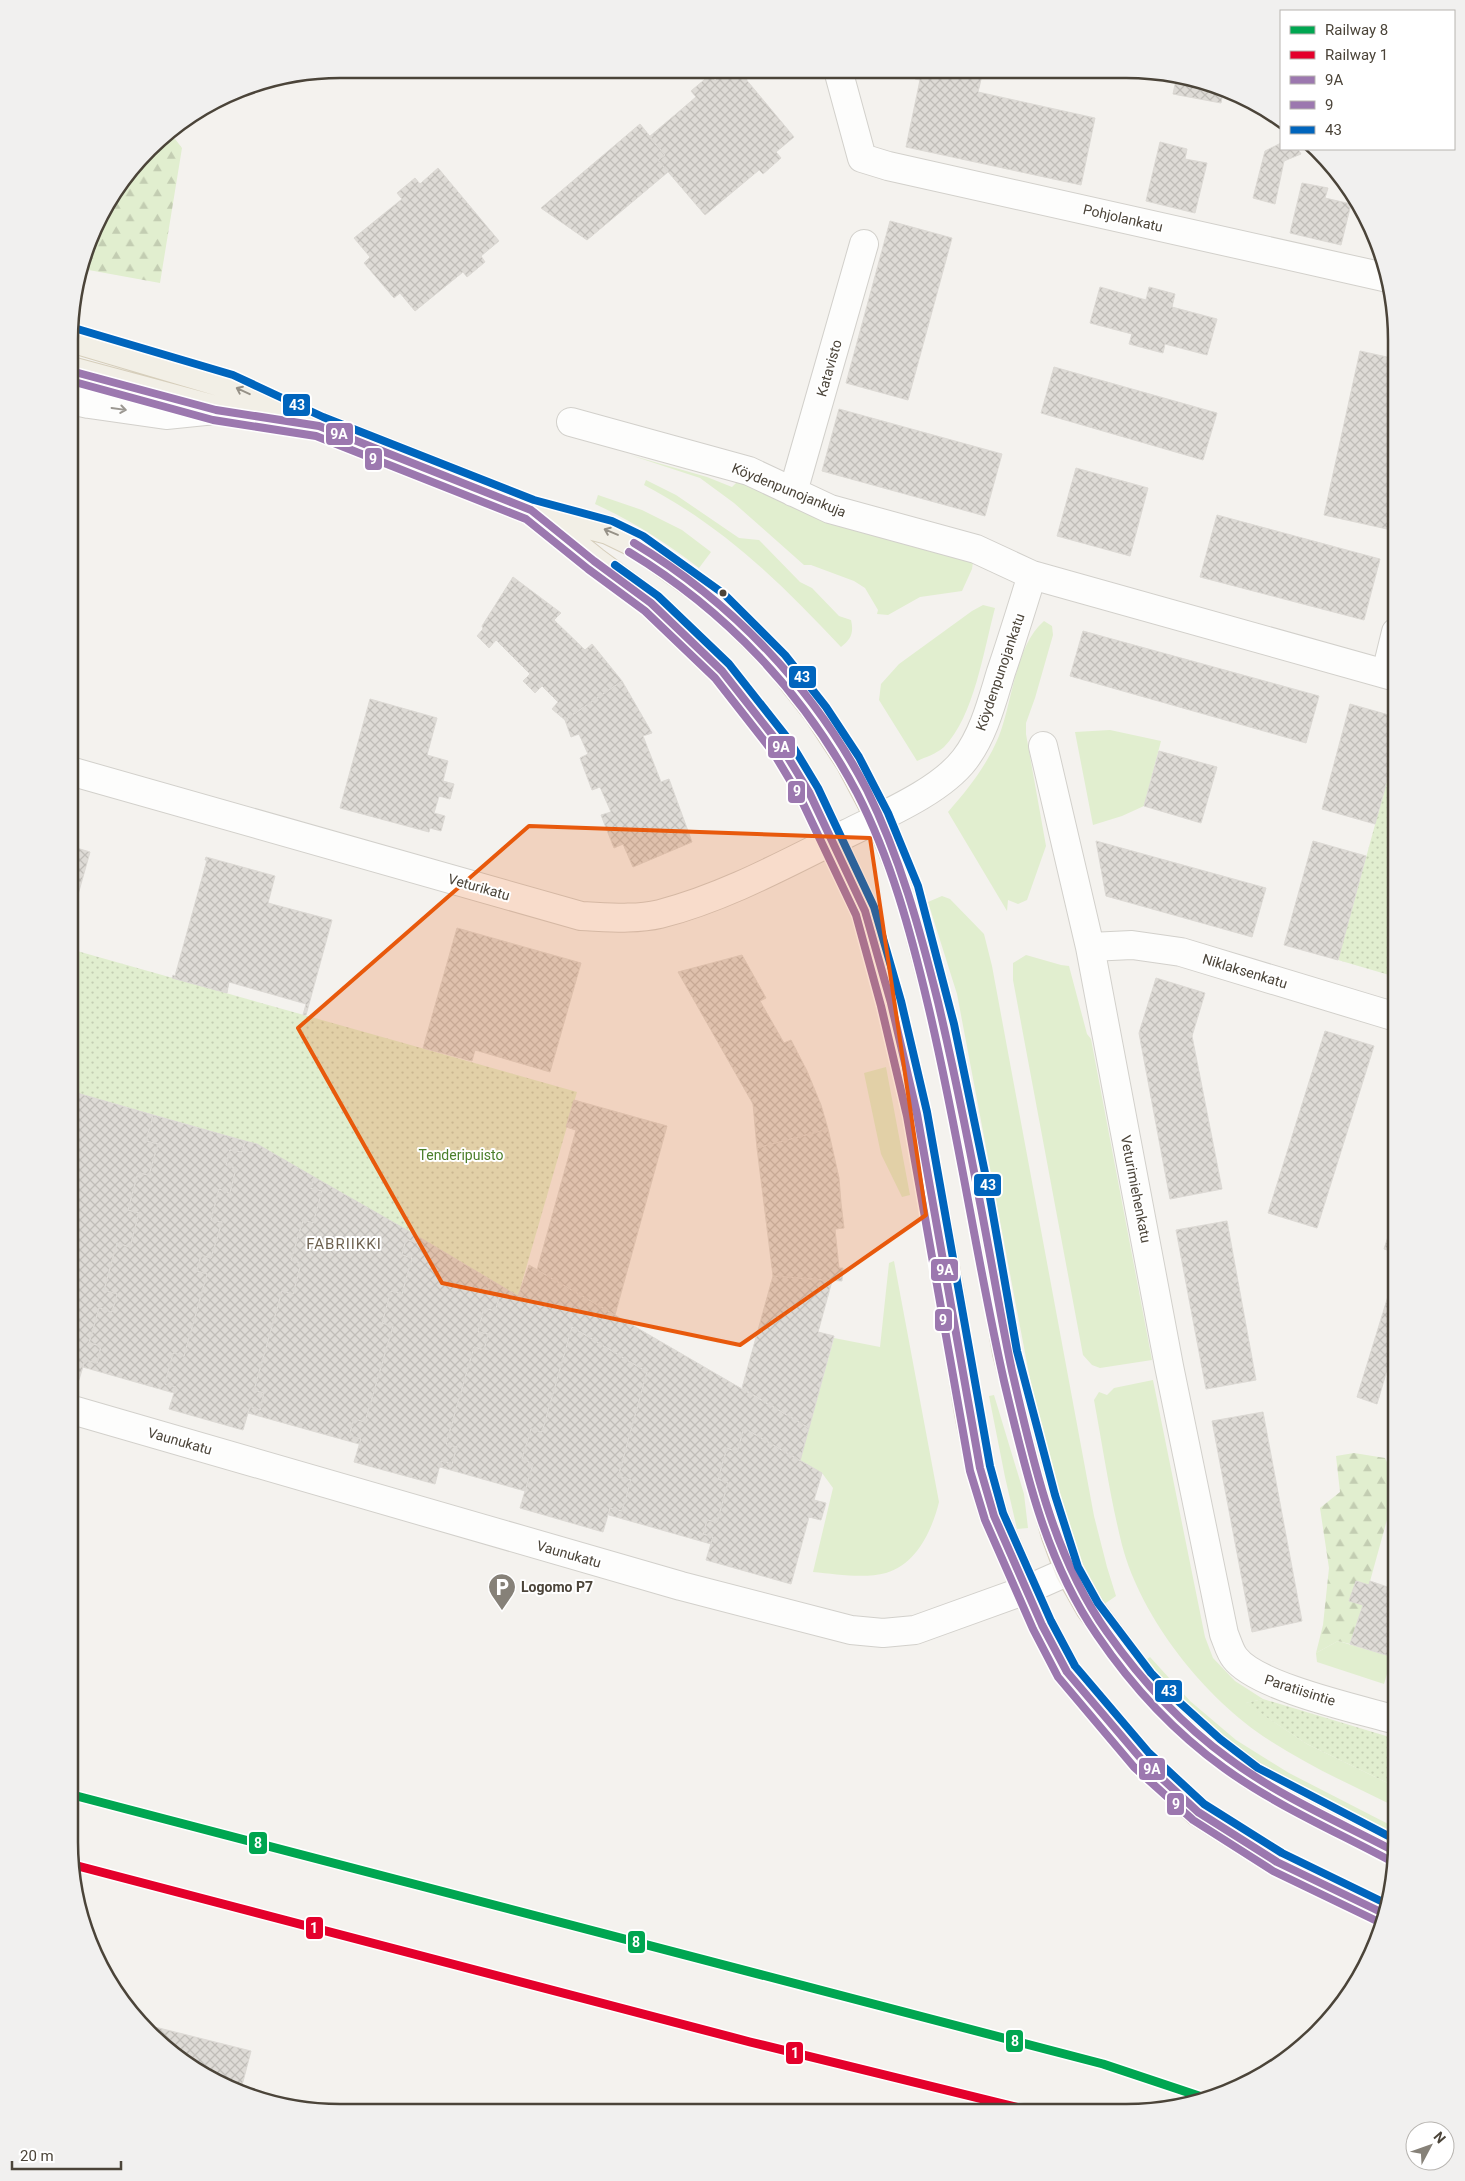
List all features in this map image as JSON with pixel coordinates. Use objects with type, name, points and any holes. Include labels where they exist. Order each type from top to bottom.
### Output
[{"type":"main road","points":[[78,340],[230,386],[319,426],[531,510],[608,530],[630,540],[718,602],[777,661],[818,713],[850,762],[879,817],[908,889],[944,1026],[979,1194],[1007,1353],[1042,1489],[1069,1571],[1090,1608],[1143,1679],[1171,1708],[1214,1747],[1253,1776],[1388,1848]]},
{"type":"main road","points":[[78,373],[216,410],[319,426]]},
{"type":"main road","points":[[531,510],[594,561],[651,603],[722,672],[781,746],[810,792],[864,911],[890,1003],[918,1124],[980,1468],[994,1516],[1042,1625],[1067,1672],[1136,1753],[1198,1812],[1276,1862],[1378,1911]]},
{"type":"street","name":"Pohjolankatu","points":[[840,78],[862,158],[897,168],[1380,276]]},
{"type":"street","name":"Katavisto","points":[[793,492],[864,244]]},
{"type":"street","points":[[78,402],[166,415],[216,410]]},
{"type":"street","name":"Köydenpunojankuja","points":[[571,422],[749,471],[830,509],[976,549],[1032,575]]},
{"type":"street","points":[[1032,575],[1388,674]]},
{"type":"street","name":"Köydenpunojankatu","points":[[879,817],[944,780],[966,758],[981,730],[993,700],[1032,575]]},
{"type":"street","name":"Veturimiehenkatu","points":[[1043,746],[1090,947],[1168,1356],[1224,1634]]},
{"type":"street","name":"Veturikatu","points":[[78,773],[581,916],[621,918],[659,914],[719,894],[879,817]]},
{"type":"street","name":"Niklaksenkatu","points":[[1090,947],[1132,945],[1181,952],[1388,1014]]},
{"type":"street","name":"Vaunukatu","points":[[78,1412],[672,1583],[851,1630],[882,1633],[915,1630],[1026,1590],[1069,1571]]},
{"type":"street","name":"Paratiisintie","points":[[1224,1634],[1234,1658],[1254,1675],[1285,1687],[1388,1718]]},
{"type":"highlighted area","points":[[529,826],[870,838],[926,1215],[740,1345],[442,1283],[298,1028]]},
{"type":"green space","points":[[174,137],[182,148],[160,283],[87,270],[97,239],[122,194],[154,154]]},
{"type":"green space","points":[[630,455],[707,477],[732,487],[740,479],[973,562],[972,569],[962,591],[920,597],[888,615],[877,614],[878,610],[865,588],[854,581],[811,565],[804,565],[734,503],[700,478]]},
{"type":"green space","points":[[646,480],[676,495],[739,538],[759,540],[800,582],[812,588],[839,616],[851,620],[852,632],[847,641],[841,647],[796,600],[750,557],[700,519],[644,485]]},
{"type":"green space","points":[[598,495],[642,510],[682,530],[711,552],[699,568],[649,533],[595,504]]},
{"type":"green space","points":[[983,605],[995,608],[977,682],[963,718],[944,747],[917,761],[879,700],[881,684],[899,664]]},
{"type":"green space","points":[[1044,621],[1052,626],[1053,635],[1026,723],[1026,734],[1046,846],[1027,900],[1018,904],[1008,900],[1007,911],[948,812],[977,776],[989,757],[1004,722],[1016,674],[1027,644],[1034,632]]},
{"type":"green space","points":[[1110,730],[1161,741],[1144,806],[1122,816],[1093,825],[1075,732]]},
{"type":"green space","points":[[1388,777],[1388,975],[1338,960]]},
{"type":"green space","points":[[942,896],[950,899],[984,934],[992,966],[1094,1516],[1116,1596],[1103,1605],[1072,1542],[1040,1432],[957,994],[928,902]]},
{"type":"green space","name":"Tenderipuisto","points":[[78,951],[577,1092],[518,1296],[419,1237],[245,1141],[78,1093]]},
{"type":"green space","points":[[1026,955],[1069,966],[1087,1034],[1091,1039],[1152,1360],[1100,1368],[1092,1365],[1083,1355],[1013,980],[1013,963]]},
{"type":"green space","points":[[886,1067],[910,1195],[902,1197],[881,1154],[864,1073]]},
{"type":"green space","points":[[894,1261],[939,1502],[932,1524],[922,1545],[915,1554],[897,1569],[869,1576],[813,1572],[833,1488],[822,1473],[800,1461],[834,1338],[880,1347],[889,1263]]},
{"type":"green space","points":[[1153,1380],[1205,1637],[1213,1658],[1235,1681],[1263,1699],[1246,1703],[1307,1744],[1388,1783],[1388,1803],[1300,1758],[1245,1723],[1199,1680],[1160,1628],[1131,1573],[1122,1545],[1110,1491],[1094,1400],[1099,1392],[1107,1395],[1114,1388]]},
{"type":"green space","points":[[994,1395],[1024,1494],[1028,1528],[1017,1529],[989,1396]]},
{"type":"green space","points":[[1354,1453],[1385,1458],[1388,1464],[1388,1516],[1369,1585],[1356,1581],[1350,1601],[1363,1605],[1350,1644],[1338,1641],[1316,1653],[1323,1625],[1329,1568],[1320,1508],[1340,1492],[1336,1456]]},
{"type":"green space","points":[[1338,1641],[1388,1656],[1388,1670],[1384,1684],[1317,1662],[1316,1653]]},
{"type":"green space","points":[[1150,1657],[1190,1701],[1236,1740],[1289,1773],[1388,1824],[1388,1835],[1229,1748],[1142,1663]]},
{"type":"green space","points":[[1263,1699],[1388,1737],[1388,1783],[1307,1744],[1245,1703]]},
{"type":"building","points":[[706,78],[712,78],[715,81],[718,78],[745,78],[794,137],[776,152],[781,158],[763,174],[759,170],[705,215],[658,160],[665,155],[649,137],[696,97],[691,91]]},
{"type":"building","points":[[981,78],[978,92],[1095,118],[1081,185],[906,147],[920,80],[915,79]]},
{"type":"building","points":[[1175,83],[1193,86],[1222,96],[1221,103],[1173,94]]},
{"type":"building","points":[[640,124],[665,155],[658,160],[668,172],[587,240],[541,208]]},
{"type":"building","points":[[1160,142],[1187,149],[1185,159],[1207,163],[1195,213],[1146,201]]},
{"type":"building","points":[[1280,144],[1280,150],[1299,150],[1301,154],[1284,161],[1275,204],[1253,198],[1265,151]]},
{"type":"building","points":[[438,168],[499,241],[481,256],[485,262],[467,277],[463,272],[415,311],[400,293],[394,298],[364,263],[370,257],[354,238],[402,199],[397,193],[415,178],[420,184]]},
{"type":"building","points":[[1302,183],[1328,188],[1325,198],[1349,204],[1351,206],[1341,245],[1290,233]]},
{"type":"building","points":[[890,221],[952,238],[908,400],[846,383]]},
{"type":"building","points":[[1100,287],[1146,300],[1149,287],[1175,294],[1172,307],[1217,319],[1207,355],[1165,344],[1163,353],[1129,344],[1132,334],[1090,323]]},
{"type":"building","points":[[1360,351],[1388,357],[1387,529],[1324,515]]},
{"type":"building","points":[[1054,367],[1217,413],[1203,460],[1041,413]]},
{"type":"building","points":[[839,409],[1002,454],[985,516],[822,471]]},
{"type":"building","points":[[1076,468],[1148,488],[1130,556],[1057,536]]},
{"type":"building","points":[[1217,515],[1380,559],[1364,620],[1200,577]]},
{"type":"building","points":[[513,577],[561,613],[554,620],[585,650],[592,644],[622,681],[565,720],[552,709],[558,702],[542,686],[535,693],[523,681],[530,674],[496,640],[489,648],[477,636]]},
{"type":"building","points":[[1083,631],[1319,696],[1306,743],[1070,676]]},
{"type":"building","points":[[622,681],[652,733],[643,736],[661,782],[669,779],[692,842],[633,867],[623,844],[614,848],[601,815],[611,812],[600,787],[592,790],[580,758],[588,754],[579,734],[571,737],[565,720]]},
{"type":"building","points":[[370,699],[437,718],[427,755],[448,761],[443,781],[454,784],[450,799],[439,796],[434,813],[445,816],[441,831],[430,828],[429,832],[340,808]]},
{"type":"building","points":[[1350,704],[1388,715],[1388,777],[1375,824],[1322,809]]},
{"type":"building","points":[[1159,751],[1217,767],[1201,823],[1144,806]]},
{"type":"building","points":[[1096,841],[1266,888],[1252,937],[1106,896]]},
{"type":"building","points":[[1313,841],[1366,856],[1338,960],[1284,945]]},
{"type":"building","points":[[78,848],[90,852],[78,895]]},
{"type":"building","points":[[206,857],[275,876],[268,903],[332,920],[306,1015],[303,1015],[306,1004],[229,982],[227,993],[172,978],[173,975],[175,976],[207,860],[205,860]]},
{"type":"building","points":[[457,928],[581,963],[550,1072],[475,1050],[472,1061],[423,1048]]},
{"type":"building","points":[[742,955],[766,998],[760,1001],[784,1043],[791,1040],[807,1071],[821,1105],[828,1129],[757,1148],[753,1104],[678,972]]},
{"type":"building","points":[[1156,978],[1205,993],[1192,1036],[1222,1189],[1170,1199],[1139,1033]]},
{"type":"building","points":[[1325,1031],[1374,1046],[1317,1228],[1268,1213]]},
{"type":"building","points":[[78,1093],[153,1115],[146,1141],[158,1144],[149,1175],[138,1173],[128,1210],[139,1213],[130,1247],[117,1243],[104,1290],[117,1294],[112,1312],[99,1308],[89,1343],[101,1346],[97,1363],[85,1360],[78,1383]]},
{"type":"building","points":[[574,1100],[667,1126],[615,1315],[537,1270],[576,1130],[566,1127]]},
{"type":"building","points":[[153,1115],[245,1141],[242,1152],[230,1150],[226,1165],[236,1168],[230,1193],[219,1189],[211,1220],[222,1222],[211,1258],[201,1255],[197,1271],[207,1274],[184,1356],[173,1353],[165,1384],[176,1387],[174,1393],[83,1367],[85,1360],[97,1363],[101,1346],[89,1343],[99,1308],[112,1312],[117,1294],[104,1290],[117,1243],[130,1247],[139,1213],[128,1210],[138,1173],[149,1175],[158,1144],[146,1141]]},
{"type":"building","points":[[828,1129],[839,1178],[844,1228],[835,1229],[839,1268],[843,1268],[842,1281],[773,1276],[757,1148]]},
{"type":"building","points":[[245,1141],[257,1144],[314,1177],[310,1188],[322,1191],[313,1223],[303,1220],[291,1260],[301,1263],[293,1294],[282,1291],[254,1390],[264,1393],[260,1410],[250,1406],[243,1430],[169,1409],[176,1387],[165,1384],[173,1353],[184,1356],[207,1274],[197,1271],[201,1255],[211,1258],[222,1222],[211,1220],[219,1189],[230,1193],[236,1168],[226,1165],[230,1150],[242,1152]]},
{"type":"building","points":[[314,1177],[419,1237],[417,1243],[406,1239],[402,1255],[412,1258],[402,1294],[391,1291],[382,1323],[393,1326],[365,1422],[354,1419],[349,1436],[361,1439],[359,1444],[248,1413],[250,1406],[260,1410],[264,1393],[254,1390],[282,1291],[293,1294],[301,1263],[291,1260],[303,1220],[313,1223],[322,1191],[310,1188]]},
{"type":"building","points":[[1227,1221],[1256,1380],[1206,1389],[1176,1230]]},
{"type":"building","points":[[419,1237],[491,1280],[488,1292],[500,1295],[495,1311],[484,1308],[478,1332],[488,1334],[484,1350],[474,1347],[446,1444],[457,1447],[452,1464],[441,1461],[435,1484],[354,1462],[361,1439],[349,1436],[354,1419],[365,1422],[393,1326],[382,1323],[391,1291],[402,1294],[412,1258],[402,1255],[406,1239],[417,1243]]},
{"type":"building","points":[[1388,1237],[1388,1250],[1384,1249]]},
{"type":"building","points":[[529,1265],[809,1428],[800,1461],[744,1428],[737,1452],[727,1448],[718,1479],[728,1483],[717,1522],[707,1520],[703,1534],[713,1537],[711,1544],[609,1515],[610,1508],[622,1511],[631,1480],[618,1477],[647,1372],[572,1327],[542,1432],[531,1429],[522,1459],[533,1464],[525,1491],[440,1467],[441,1461],[452,1464],[457,1447],[446,1444],[474,1347],[484,1350],[488,1334],[478,1332],[484,1308],[495,1311],[500,1295],[488,1292],[491,1280],[518,1296]]},
{"type":"building","points":[[773,1276],[832,1281],[818,1332],[834,1336],[809,1428],[742,1388]]},
{"type":"building","points":[[1388,1296],[1388,1370],[1377,1404],[1357,1397]]},
{"type":"building","points":[[572,1327],[647,1372],[618,1477],[631,1480],[622,1511],[610,1508],[603,1532],[520,1508],[533,1464],[522,1459],[531,1429],[542,1432]]},
{"type":"building","points":[[1263,1412],[1302,1621],[1252,1632],[1212,1421]]},
{"type":"building","points":[[744,1428],[822,1473],[814,1500],[826,1503],[821,1520],[809,1517],[791,1584],[706,1560],[713,1537],[703,1534],[707,1520],[717,1522],[728,1483],[718,1479],[727,1448],[737,1452]]},
{"type":"building","points":[[1356,1581],[1369,1585],[1370,1581],[1388,1587],[1388,1656],[1350,1644],[1363,1605],[1349,1601]]},
{"type":"building","points":[[154,2027],[251,2051],[242,2085],[194,2059]]},
{"type":"rail line","name":"8","points":[[78,1796],[1103,2064],[1195,2095]]},
{"type":"rail line","name":"1","points":[[79,1866],[750,2042],[999,2103]]},
{"type":"transit line","name":"43","points":[[78,329],[233,375],[323,417],[534,500],[612,521],[643,536],[724,594],[785,655],[826,707],[859,757],[888,813],[918,886],[954,1024],[989,1192],[1017,1351],[1055,1495],[1078,1567],[1098,1603],[1151,1673],[1178,1701],[1220,1739],[1258,1768],[1388,1836]]},
{"type":"transit line","name":"9A","points":[[78,373],[216,410],[319,426],[531,510],[594,561],[651,603],[722,671],[781,746],[809,792],[865,911],[891,1003],[917,1114],[980,1468],[994,1516],[1042,1625],[1067,1672],[1142,1760],[1198,1812],[1277,1862],[1378,1911]]},
{"type":"transit line","name":"9","points":[[78,383],[213,420],[316,436],[526,519],[588,569],[645,611],[715,678],[773,752],[800,797],[856,915],[881,1006],[907,1116],[970,1471],[985,1520],[1033,1629],[1058,1677],[1134,1767],[1193,1820],[1273,1871],[1376,1920]]},
{"type":"transit line","name":"9A","points":[[634,543],[670,566],[704,592],[737,620],[767,650],[822,717],[846,753],[879,815],[908,894],[938,1002],[971,1154],[1012,1371],[1037,1473],[1059,1540],[1072,1572],[1088,1603],[1120,1650],[1148,1684],[1178,1716],[1211,1745],[1248,1772],[1289,1797],[1388,1848]]},
{"type":"transit line","name":"9","points":[[629,552],[698,600],[729,627],[787,688],[813,721],[836,756],[869,818],[899,897],[928,1005],[949,1099],[994,1334],[1020,1447],[1050,1545],[1063,1576],[1079,1606],[1110,1654],[1139,1690],[1154,1707],[1206,1754],[1264,1794],[1387,1859]]},
{"type":"transit line","name":"43","points":[[615,565],[658,596],[729,664],[789,740],[818,788],[874,907],[901,1001],[927,1112],[990,1466],[1003,1513],[1051,1621],[1075,1666],[1149,1753],[1204,1804],[1282,1853],[1381,1901]]},
{"type":"place","name":"Logomo P7","points":[[502,1611]]},
{"type":"district","name":"FABRIIKKI","points":[[344,1244]]}]
